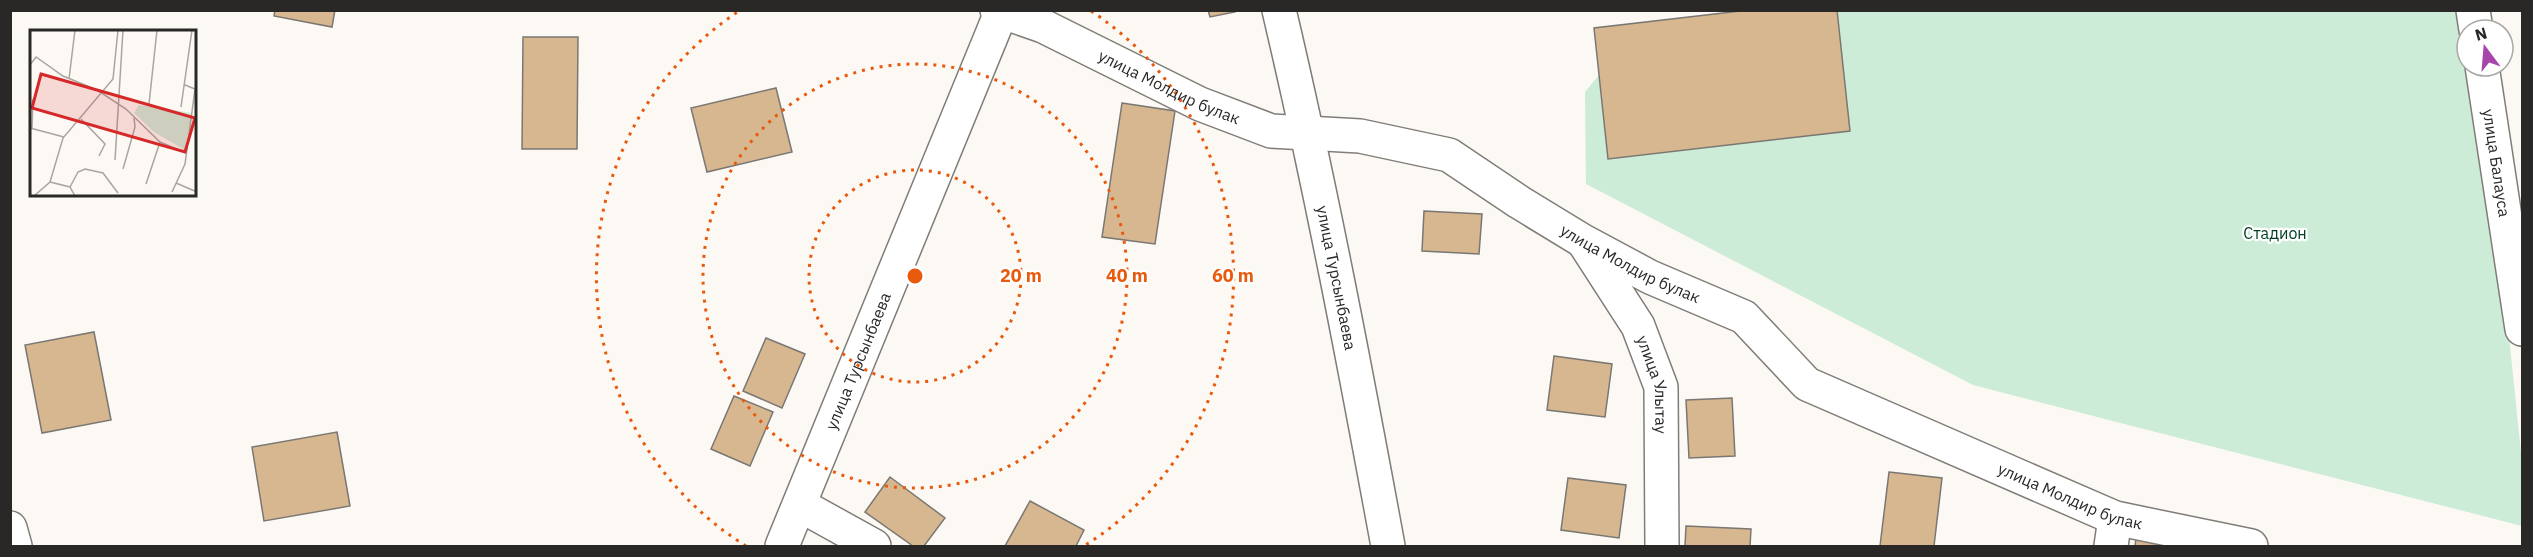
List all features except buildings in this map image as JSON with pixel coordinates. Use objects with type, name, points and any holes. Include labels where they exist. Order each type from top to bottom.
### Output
[{"type":"street","name":"улица Турсынбаева","points":[[1279,10],[1339,279],[1388,546]]},
{"type":"street","name":"улица Турсынбаева","points":[[782,546],[1000,11]]},
{"type":"street","name":"улица Молдир булак","points":[[1000,11],[1043,26],[1200,104],[1271,130],[1360,136],[1449,155],[1583,241],[1650,277],[1744,317],[1807,384],[2113,532],[2251,546]]},
{"type":"street","name":"улица Балауса","points":[[2484,78],[2523,329]]},
{"type":"street","name":"улица Улытау","points":[[1583,241],[1638,326],[1661,387],[1662,546]]},
{"type":"street","points":[[800,505],[874,546]]},
{"type":"street","points":[[10,528],[15,546]]},
{"type":"green space","name":"Стадион","points":[[1828,11],[2475,11],[2472,18],[2455,18],[2455,78],[2482,78],[2522,462],[2522,526],[1973,385],[1586,184],[1585,92],[1629,38]]}]
